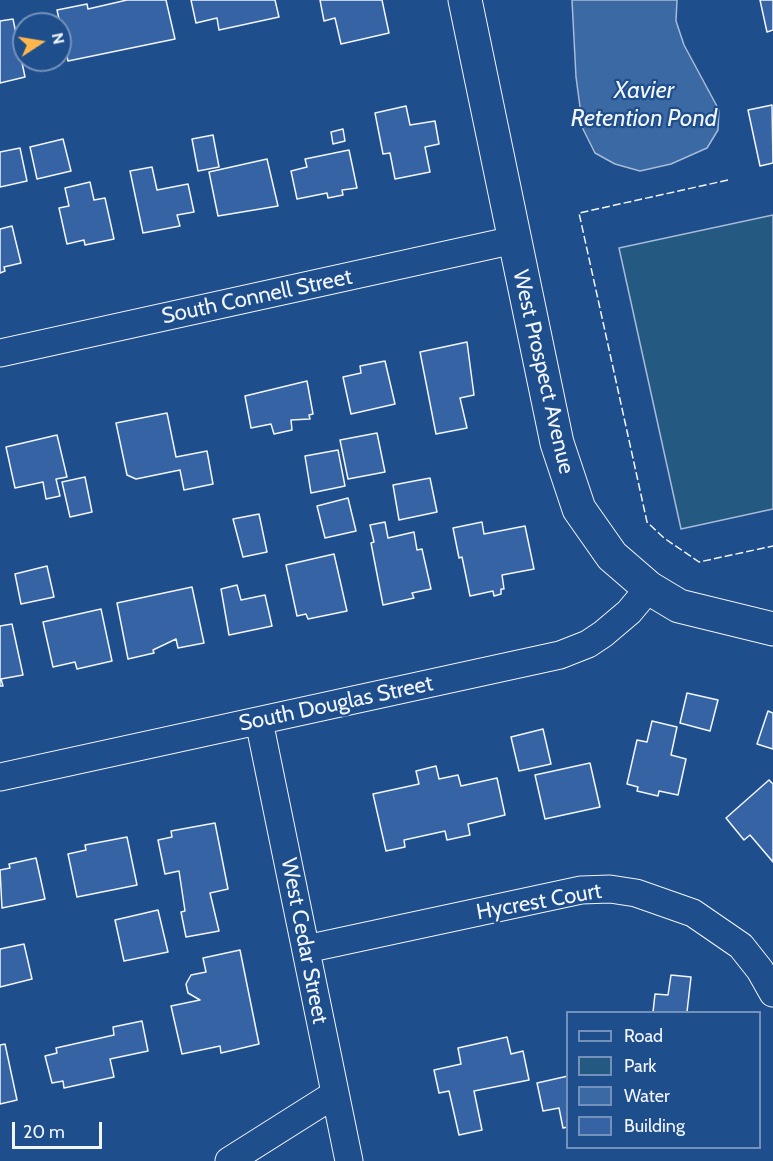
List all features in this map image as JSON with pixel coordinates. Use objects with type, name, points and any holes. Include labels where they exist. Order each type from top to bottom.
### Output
[{"type":"main road","name":"West Prospect Avenue","points":[[465,0],[557,443],[579,509],[600,541],[630,574],[649,588],[679,606],[773,629]]},
{"type":"street","name":"South Connell Street","points":[[0,353],[514,240]]},
{"type":"street","name":"South Douglas Street","points":[[0,777],[560,655],[588,644],[603,634],[629,612],[649,588]]},
{"type":"street","name":"West Cedar Street","points":[[259,721],[349,1161]]},
{"type":"street","name":"Hycrest Court","points":[[306,949],[581,890],[610,889],[646,896],[693,913],[741,946],[760,970],[773,993]]},
{"type":"street","points":[[229,1161],[335,1094]]},
{"type":"green space","points":[[773,215],[773,509],[681,529],[619,248]]},
{"type":"water","name":"Xavier Retention Pond","points":[[572,0],[677,0],[676,21],[684,45],[719,110],[718,130],[707,148],[671,164],[640,171],[615,164],[595,153],[583,129],[576,77]]},
{"type":"building","points":[[127,0],[166,0],[175,39],[72,60],[72,12],[57,12],[57,10],[87,4],[88,9]]},
{"type":"building","points":[[191,0],[275,0],[279,17],[219,30],[217,18],[196,23]]},
{"type":"building","points":[[320,0],[382,0],[389,33],[341,44],[335,18],[324,21]]},
{"type":"building","points":[[760,0],[773,0],[773,30],[767,32]]},
{"type":"building","points":[[12,19],[12,72],[24,72],[25,77],[0,83],[0,21]]},
{"type":"building","points":[[772,105],[773,163],[760,166],[748,110]]},
{"type":"building","points":[[406,106],[410,125],[435,121],[439,144],[425,147],[430,172],[395,179],[390,153],[383,154],[375,113]]},
{"type":"building","points":[[343,129],[345,141],[333,144],[331,132]]},
{"type":"building","points":[[213,135],[219,167],[198,171],[192,139]]},
{"type":"building","points":[[63,139],[71,171],[37,179],[30,147]]},
{"type":"building","points":[[20,148],[27,181],[0,187],[0,152]]},
{"type":"building","points":[[349,150],[357,188],[342,190],[343,195],[328,198],[327,193],[297,199],[291,171],[307,167],[305,159]]},
{"type":"building","points":[[267,159],[278,206],[218,216],[209,172]]},
{"type":"building","points":[[152,167],[157,190],[188,184],[194,212],[177,215],[180,226],[143,233],[130,171]]},
{"type":"building","points":[[90,182],[94,200],[105,198],[114,239],[85,245],[84,240],[67,244],[59,208],[69,206],[65,188]]},
{"type":"building","points":[[12,226],[21,263],[4,267],[5,271],[0,273],[0,229]]},
{"type":"building","points":[[467,342],[474,395],[460,398],[467,428],[436,434],[420,352]]},
{"type":"building","points":[[385,361],[395,404],[351,414],[343,377],[361,373],[360,366]]},
{"type":"building","points":[[307,381],[313,414],[309,415],[310,419],[291,420],[292,430],[274,434],[271,424],[251,428],[245,396]]},
{"type":"building","points":[[167,413],[176,457],[207,451],[213,484],[184,490],[180,470],[136,479],[127,475],[116,423]]},
{"type":"building","points":[[377,433],[385,472],[348,479],[340,440]]},
{"type":"building","points":[[57,435],[67,477],[56,479],[60,496],[46,499],[43,482],[15,488],[6,447]]},
{"type":"building","points":[[338,450],[345,486],[311,493],[305,456]]},
{"type":"building","points":[[85,477],[92,512],[70,517],[62,482]]},
{"type":"building","points":[[430,478],[437,512],[399,520],[393,485]]},
{"type":"building","points":[[348,498],[356,531],[325,538],[317,506]]},
{"type":"building","points":[[259,514],[267,552],[243,557],[233,519]]},
{"type":"building","points":[[385,522],[388,538],[414,532],[417,550],[422,549],[431,589],[412,593],[414,598],[383,605],[371,543],[374,542],[370,525]]},
{"type":"building","points":[[482,522],[484,534],[525,526],[534,569],[502,575],[504,589],[501,589],[501,594],[494,596],[493,591],[470,596],[453,528]]},
{"type":"building","points":[[334,554],[347,611],[308,619],[306,614],[297,616],[286,565]]},
{"type":"building","points":[[47,566],[54,597],[21,604],[15,574]]},
{"type":"building","points":[[237,585],[241,600],[265,595],[272,626],[229,635],[221,589]]},
{"type":"building","points":[[192,587],[204,643],[178,648],[176,639],[153,650],[154,653],[128,659],[117,603]]},
{"type":"building","points":[[101,609],[112,661],[77,669],[75,662],[53,667],[43,622]]},
{"type":"building","points":[[12,624],[23,675],[1,679],[3,686],[0,686],[0,626]]},
{"type":"building","points":[[687,693],[718,700],[710,731],[680,723]]},
{"type":"building","points":[[768,711],[773,713],[773,749],[757,744]]},
{"type":"building","points":[[652,721],[677,727],[671,755],[686,759],[678,795],[659,791],[658,796],[637,791],[638,787],[627,784],[637,740],[647,742]]},
{"type":"building","points":[[543,729],[551,764],[519,771],[511,737]]},
{"type":"building","points":[[590,763],[600,807],[545,819],[535,775]]},
{"type":"building","points":[[436,766],[439,779],[458,775],[461,786],[497,778],[505,815],[468,824],[470,835],[447,840],[445,831],[404,840],[405,847],[386,851],[373,794],[419,784],[416,771]]},
{"type":"building","points":[[769,780],[773,784],[773,862],[750,835],[744,840],[726,818]]},
{"type":"building","points":[[215,823],[228,889],[210,893],[219,931],[186,937],[181,912],[185,911],[179,871],[165,874],[158,840],[172,837],[171,831]]},
{"type":"building","points":[[127,837],[137,885],[77,897],[68,854],[86,850],[85,845]]},
{"type":"building","points":[[36,858],[45,899],[2,908],[0,870],[10,868],[9,864]]},
{"type":"building","points":[[158,910],[168,952],[124,961],[115,920]]},
{"type":"building","points":[[24,944],[32,979],[0,987],[0,949]]},
{"type":"building","points":[[240,950],[259,1044],[221,1053],[220,1046],[182,1054],[171,1006],[200,1000],[188,993],[186,984],[191,975],[206,972],[203,958]]},
{"type":"building","points":[[671,975],[691,977],[687,1011],[653,1011],[655,994],[668,995]]},
{"type":"building","points":[[142,1021],[148,1051],[110,1059],[114,1077],[64,1088],[63,1081],[52,1083],[45,1056],[57,1053],[56,1048],[114,1035],[113,1027]]},
{"type":"building","points":[[507,1037],[511,1054],[523,1051],[529,1080],[474,1091],[482,1130],[459,1135],[449,1091],[439,1093],[434,1070],[461,1064],[458,1048]]},
{"type":"building","points":[[5,1044],[17,1100],[0,1104],[0,1045]]},
{"type":"building","points":[[566,1076],[566,1127],[563,1128],[559,1108],[543,1111],[537,1083]]},
{"type":"fence","points":[[728,180],[579,213],[647,522],[664,538],[699,562],[773,546]]}]
